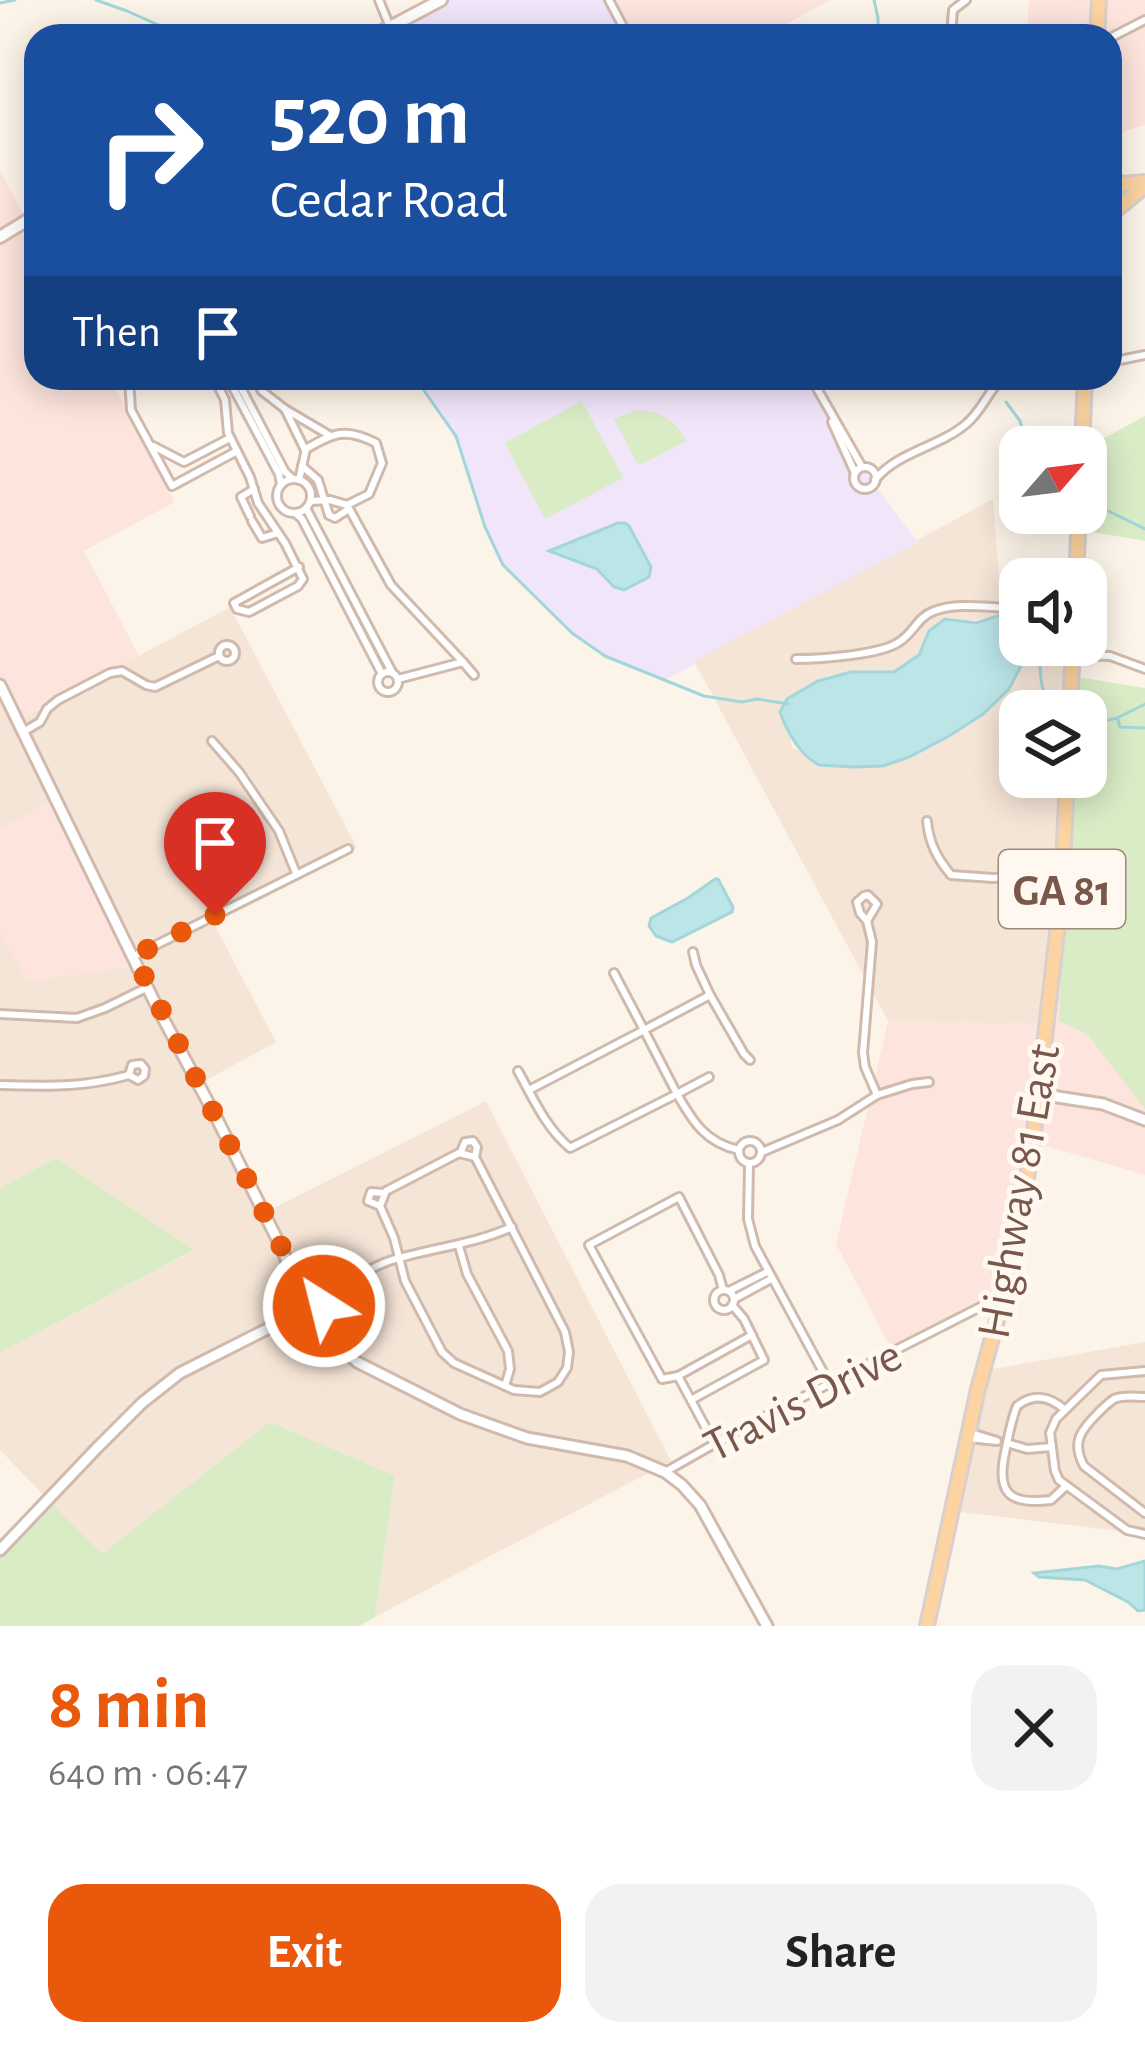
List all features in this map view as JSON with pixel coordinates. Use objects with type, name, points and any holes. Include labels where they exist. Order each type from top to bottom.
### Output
[{"type":"main road","points":[[396,24],[441,0]]},
{"type":"main road","points":[[1122,204],[1145,184]]},
{"type":"main road","points":[[1083,426],[1084,390]]},
{"type":"main road","name":"Highway 81 East","points":[[929,1626],[978,1389],[1004,1295],[1034,1124],[1063,874],[1066,798]]},
{"type":"street","points":[[952,24],[952,13],[966,0]]},
{"type":"street","points":[[129,390],[129,404],[172,487],[237,451]]},
{"type":"street","points":[[220,390],[230,438],[263,513],[299,567],[303,578],[298,586],[249,612],[237,609],[234,603],[299,567]]},
{"type":"street","points":[[238,390],[279,474],[278,499],[263,513]]},
{"type":"street","points":[[239,390],[285,472],[310,489],[309,505],[395,676],[395,689],[386,692],[378,682],[382,674]]},
{"type":"street","points":[[261,390],[329,435]]},
{"type":"street","points":[[817,390],[832,427],[862,470],[874,472],[875,480]]},
{"type":"street","points":[[911,454],[882,472],[871,487],[860,488],[855,482],[862,470],[884,466],[964,426],[992,390]]},
{"type":"street","points":[[281,484],[296,479],[305,450],[285,409]]},
{"type":"street","points":[[305,450],[339,432],[371,439],[381,452],[382,463],[369,494],[342,511]]},
{"type":"street","points":[[149,445],[184,462],[230,438]]},
{"type":"street","points":[[302,466],[318,480],[328,501],[342,511],[391,584],[473,675]]},
{"type":"street","points":[[254,489],[241,497],[251,518],[262,538],[278,533]]},
{"type":"street","points":[[278,499],[283,508]]},
{"type":"street","points":[[295,513],[328,501],[342,511]]},
{"type":"street","points":[[272,508],[302,518],[382,674]]},
{"type":"street","points":[[796,659],[881,651],[901,642],[920,617],[938,608],[999,608]]},
{"type":"street","points":[[1107,655],[1145,669]]},
{"type":"street","points":[[22,732],[40,722],[58,700],[110,673],[122,671],[146,686],[158,687],[219,656]]},
{"type":"street","points":[[382,674],[395,676],[463,662]]},
{"type":"street","points":[[0,685],[284,1252],[306,1292],[323,1297],[328,1328],[365,1366]]},
{"type":"street","points":[[212,741],[279,831],[296,874]]},
{"type":"street","points":[[927,821],[928,837],[951,874],[993,878],[1063,874]]},
{"type":"street","points":[[134,956],[349,849]]},
{"type":"street","points":[[867,921],[872,942],[863,1053],[877,1095]]},
{"type":"street","points":[[693,952],[710,995],[750,1060]]},
{"type":"street","points":[[614,973],[695,1126],[725,1147],[739,1150]]},
{"type":"street","points":[[0,1015],[77,1018],[148,986]]},
{"type":"street","points":[[529,1090],[710,995]]},
{"type":"street","points":[[1043,1057],[1050,1087],[1064,1098]]},
{"type":"street","points":[[518,1071],[546,1122],[570,1148],[709,1077]]},
{"type":"street","points":[[0,1085],[94,1085],[129,1075]]},
{"type":"street","points":[[761,1152],[838,1120],[877,1095],[929,1082]]},
{"type":"street","points":[[1038,1094],[1103,1104],[1144,1117]]},
{"type":"street","points":[[1034,1124],[1045,1107],[1064,1098]]},
{"type":"street","points":[[380,1206],[370,1203],[373,1192],[384,1193],[461,1152],[464,1143],[472,1141],[478,1147],[475,1157]]},
{"type":"street","points":[[751,1141],[761,1152],[758,1161],[749,1164],[741,1160],[739,1150],[751,1141]]},
{"type":"street","points":[[384,1193],[380,1206],[408,1289],[442,1352],[460,1367],[504,1386],[534,1393],[549,1389],[562,1378],[570,1357],[562,1325],[475,1157],[461,1152]]},
{"type":"street","points":[[749,1164],[750,1232],[830,1383]]},
{"type":"street","points":[[691,1400],[761,1363],[762,1354],[752,1335],[730,1296],[679,1197],[589,1245],[658,1377],[678,1376],[752,1335]]},
{"type":"street","points":[[277,1324],[306,1292],[343,1283],[399,1258],[459,1246],[512,1227]]},
{"type":"street","points":[[459,1246],[467,1274],[508,1351],[510,1369],[504,1386]]},
{"type":"street","points":[[730,1296],[770,1275]]},
{"type":"street","points":[[0,1550],[142,1403],[180,1373],[277,1324],[315,1317],[343,1283]]},
{"type":"street","points":[[306,1292],[296,1309],[365,1366],[486,1424],[542,1441],[627,1456],[682,1485],[700,1505],[765,1626]]},
{"type":"street","name":"Travis Drive","points":[[664,1472],[1004,1295]]},
{"type":"street","points":[[1145,1371],[1100,1375],[1051,1428],[1055,1474],[1127,1530],[1145,1534]]},
{"type":"street","points":[[678,1376],[713,1443]]},
{"type":"street","points":[[1065,1410],[1049,1400],[1033,1397],[1023,1401],[1002,1442],[1000,1478],[1003,1487],[1019,1498],[1048,1501],[1066,1486]]},
{"type":"street","points":[[1145,1397],[1109,1402],[1082,1429],[1077,1444],[1082,1465],[1145,1513]]},
{"type":"street","points":[[969,1436],[1028,1450],[1052,1447]]},
{"type":"shaded area","points":[[441,0],[608,0],[621,24],[396,24]]},
{"type":"shaded area","points":[[613,0],[830,0],[787,24],[626,24]]},
{"type":"shaded area","points":[[1029,0],[1145,0],[1145,125],[1122,132],[1122,24],[1028,24]]},
{"type":"shaded area","points":[[0,170],[24,216],[24,390],[116,390],[175,502],[84,551],[139,656],[16,721],[0,690]]},
{"type":"shaded area","points":[[423,390],[818,390],[858,463],[918,542],[664,680],[605,656],[572,633],[503,565],[485,527],[460,447]]},
{"type":"shaded area","points":[[993,499],[999,616],[964,622],[949,617],[929,635],[917,660],[890,672],[826,676],[821,701],[785,701],[792,748],[868,767],[1004,666],[1067,666],[1066,690],[999,690],[999,798],[1060,798],[1049,1024],[888,1021],[694,661]]},
{"type":"shaded area","points":[[230,607],[357,848],[213,922],[276,1042],[199,1084],[264,1213],[486,1101],[671,1461],[375,1617],[395,1477],[101,1555],[0,1450],[0,1353],[193,1251],[56,1158],[0,1188],[0,930],[28,981],[54,800],[0,829],[0,690],[17,721]]},
{"type":"shaded area","points":[[55,799],[140,966],[27,981],[0,930],[0,829]]},
{"type":"shaded area","points":[[1052,956],[1145,1096],[1145,1175],[1040,1144],[1003,1291],[892,1350],[836,1244],[888,1021],[1048,1024]]},
{"type":"shaded area","points":[[1145,1342],[1145,1534],[952,1511],[988,1370]]},
{"type":"green space","points":[[582,401],[623,478],[545,519],[505,443]]},
{"type":"green space","points":[[634,411],[665,417],[686,441],[637,463],[614,419]]},
{"type":"green space","points":[[1145,416],[1145,541],[1104,534],[1107,437]]},
{"type":"green space","points":[[1066,675],[1145,688],[1145,1109],[1087,1034],[1059,1021],[1067,798],[1107,798],[1107,690],[1066,690]]},
{"type":"green space","points":[[56,1158],[194,1250],[0,1353],[0,1188]]},
{"type":"green space","points":[[270,1422],[395,1476],[375,1617],[359,1626],[0,1626],[0,1550],[46,1498],[102,1554]]},
{"type":"water","points":[[618,523],[629,526],[651,567],[649,577],[624,590],[614,587],[597,569],[549,551]]},
{"type":"water","points":[[999,616],[999,666],[1021,666],[1009,689],[999,690],[999,699],[983,714],[949,736],[883,766],[853,767],[819,765],[790,735],[780,712],[787,699],[818,681],[851,672],[894,672],[919,655],[929,631],[945,619],[976,623]]},
{"type":"water","points":[[715,879],[732,912],[672,942],[656,936],[649,926],[651,918]]},
{"type":"water","points":[[1145,1561],[1145,1610],[1138,1611],[1085,1580],[1034,1573],[1099,1566],[1117,1569]]},
{"type":"waterway","points":[[0,3],[15,0]]},
{"type":"waterway","points":[[96,0],[156,24]]},
{"type":"waterway","points":[[874,0],[878,24]]},
{"type":"waterway","points":[[423,390],[456,436],[485,527],[503,565],[572,633],[605,656],[704,696],[788,704]]},
{"type":"waterway","points":[[1006,402],[1021,426]]},
{"type":"waterway","points":[[1107,510],[1145,529]]},
{"type":"waterway","points":[[1040,666],[1044,690]]},
{"type":"waterway","points":[[1107,720],[1145,704]]},
{"type":"waterway","points":[[1118,720],[1120,727],[1145,728]]},
{"type":"route","points":[[215,915],[134,956],[284,1252],[301,1278],[320,1292],[324,1306]]}]
